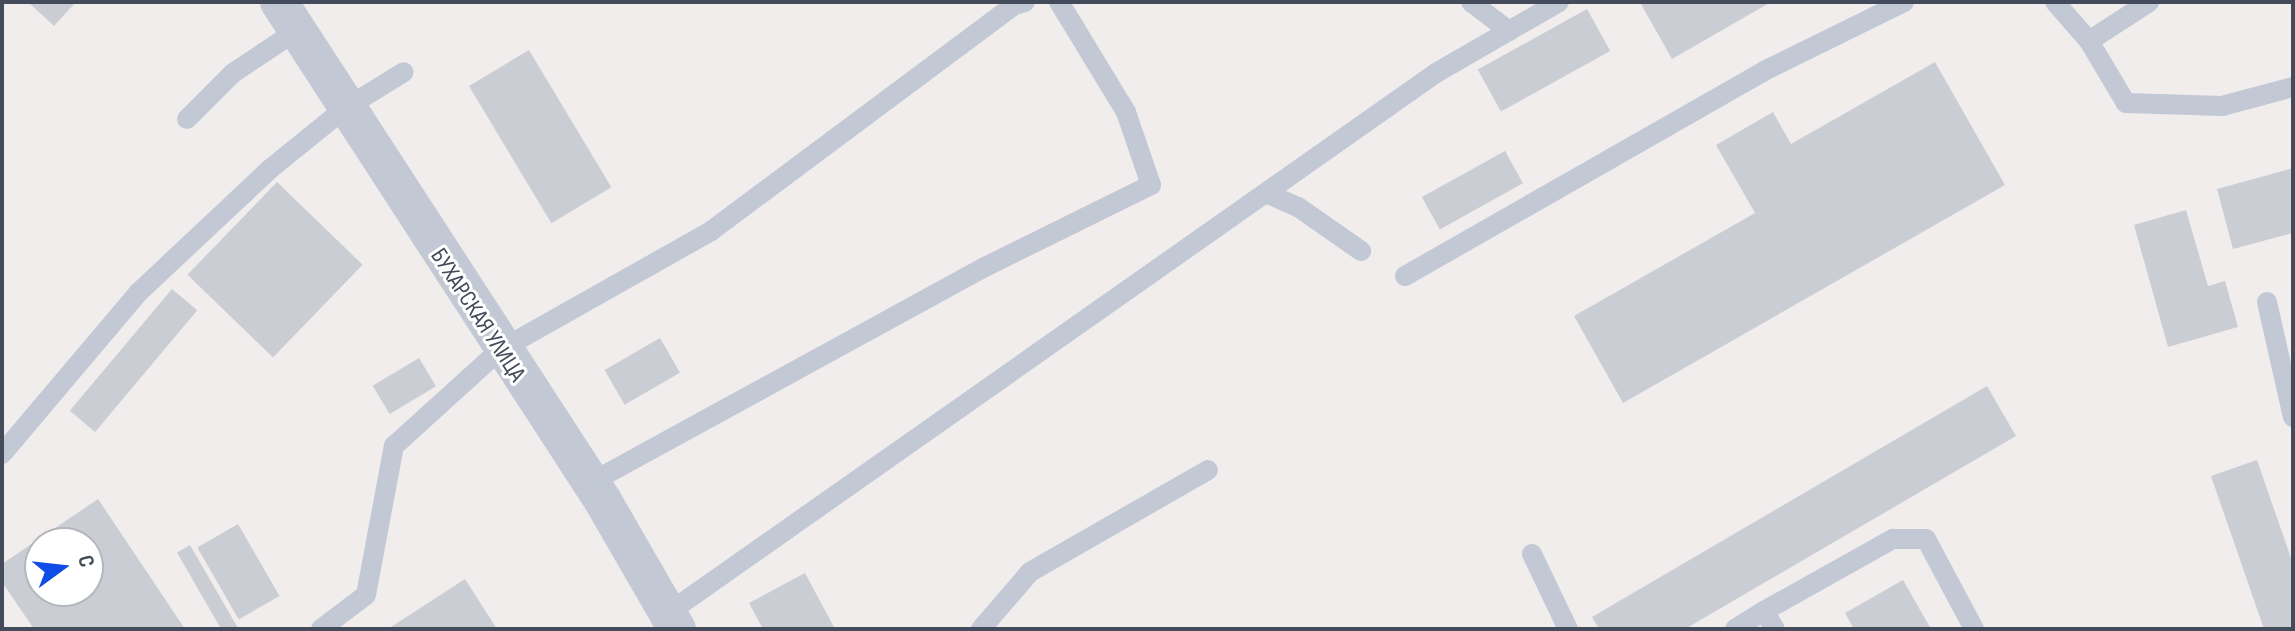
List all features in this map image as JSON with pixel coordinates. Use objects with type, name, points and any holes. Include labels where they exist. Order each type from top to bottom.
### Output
[{"type":"street","name":"БУХАРСКАЯ УЛИЦА","points":[[287,16],[500,350],[590,483],[672,621]]},
{"type":"lane","points":[[321,629],[366,595],[394,446],[500,350],[711,231],[1014,5],[1025,2]]},
{"type":"lane","points":[[590,483],[985,267],[1151,185],[1126,112],[1059,2]]},
{"type":"lane","points":[[1471,2],[1509,31]]},
{"type":"lane","points":[[672,621],[1436,73],[1559,2]]},
{"type":"lane","points":[[1405,276],[1764,71],[1904,2]]},
{"type":"lane","points":[[2055,2],[2089,41],[2126,103],[2222,106],[2293,87]]},
{"type":"lane","points":[[2089,41],[2149,2]]},
{"type":"lane","points":[[187,119],[287,16]]},
{"type":"lane","points":[[2,454],[138,293],[270,169],[344,109],[404,72]]},
{"type":"lane","points":[[1266,193],[1298,207],[1361,251]]},
{"type":"lane","points":[[2267,302],[2293,417]]},
{"type":"lane","points":[[981,629],[1030,572],[1208,470]]},
{"type":"lane","points":[[1735,629],[1893,539],[1926,539],[1974,629]]},
{"type":"lane","points":[[1532,554],[1568,629]]},
{"type":"lane","points":[[1764,611],[1775,629]]},
{"type":"building","points":[[28,2],[76,2],[54,26]]},
{"type":"building","points":[[1771,2],[1672,59],[1641,4]]},
{"type":"building","points":[[1587,9],[1610,51],[1501,112],[1478,70]]},
{"type":"building","points":[[529,50],[611,187],[551,223],[469,86]]},
{"type":"building","points":[[1935,62],[2005,185],[1623,403],[1574,316],[1755,213],[1716,145],[1773,112],[1791,144]]},
{"type":"building","points":[[1505,151],[1523,183],[1440,229],[1422,197]]},
{"type":"building","points":[[2293,168],[2293,233],[2233,249],[2217,189]]},
{"type":"building","points":[[277,182],[363,265],[273,357],[187,275]]},
{"type":"building","points":[[2186,210],[2208,286],[2225,281],[2238,327],[2168,347],[2134,225]]},
{"type":"building","points":[[172,289],[197,310],[95,432],[70,411]]},
{"type":"building","points":[[660,338],[680,373],[625,405],[605,370]]},
{"type":"building","points":[[419,358],[436,386],[390,414],[373,386]]},
{"type":"building","points":[[1987,386],[2016,436],[1685,629],[1599,629],[1592,617]]},
{"type":"building","points":[[2257,460],[2293,564],[2293,629],[2264,629],[2211,476]]},
{"type":"building","points":[[98,499],[185,629],[34,629],[2,582],[2,564],[24,549],[24,607],[104,607],[104,527],[57,527]]},
{"type":"building","points":[[238,524],[280,596],[239,619],[197,548]]},
{"type":"building","points":[[190,545],[238,629],[221,629],[177,552]]},
{"type":"building","points":[[805,573],[835,629],[763,629],[749,603]]},
{"type":"building","points":[[465,579],[497,629],[388,629]]},
{"type":"building","points":[[1903,580],[1931,629],[1854,629],[1845,613]]}]
